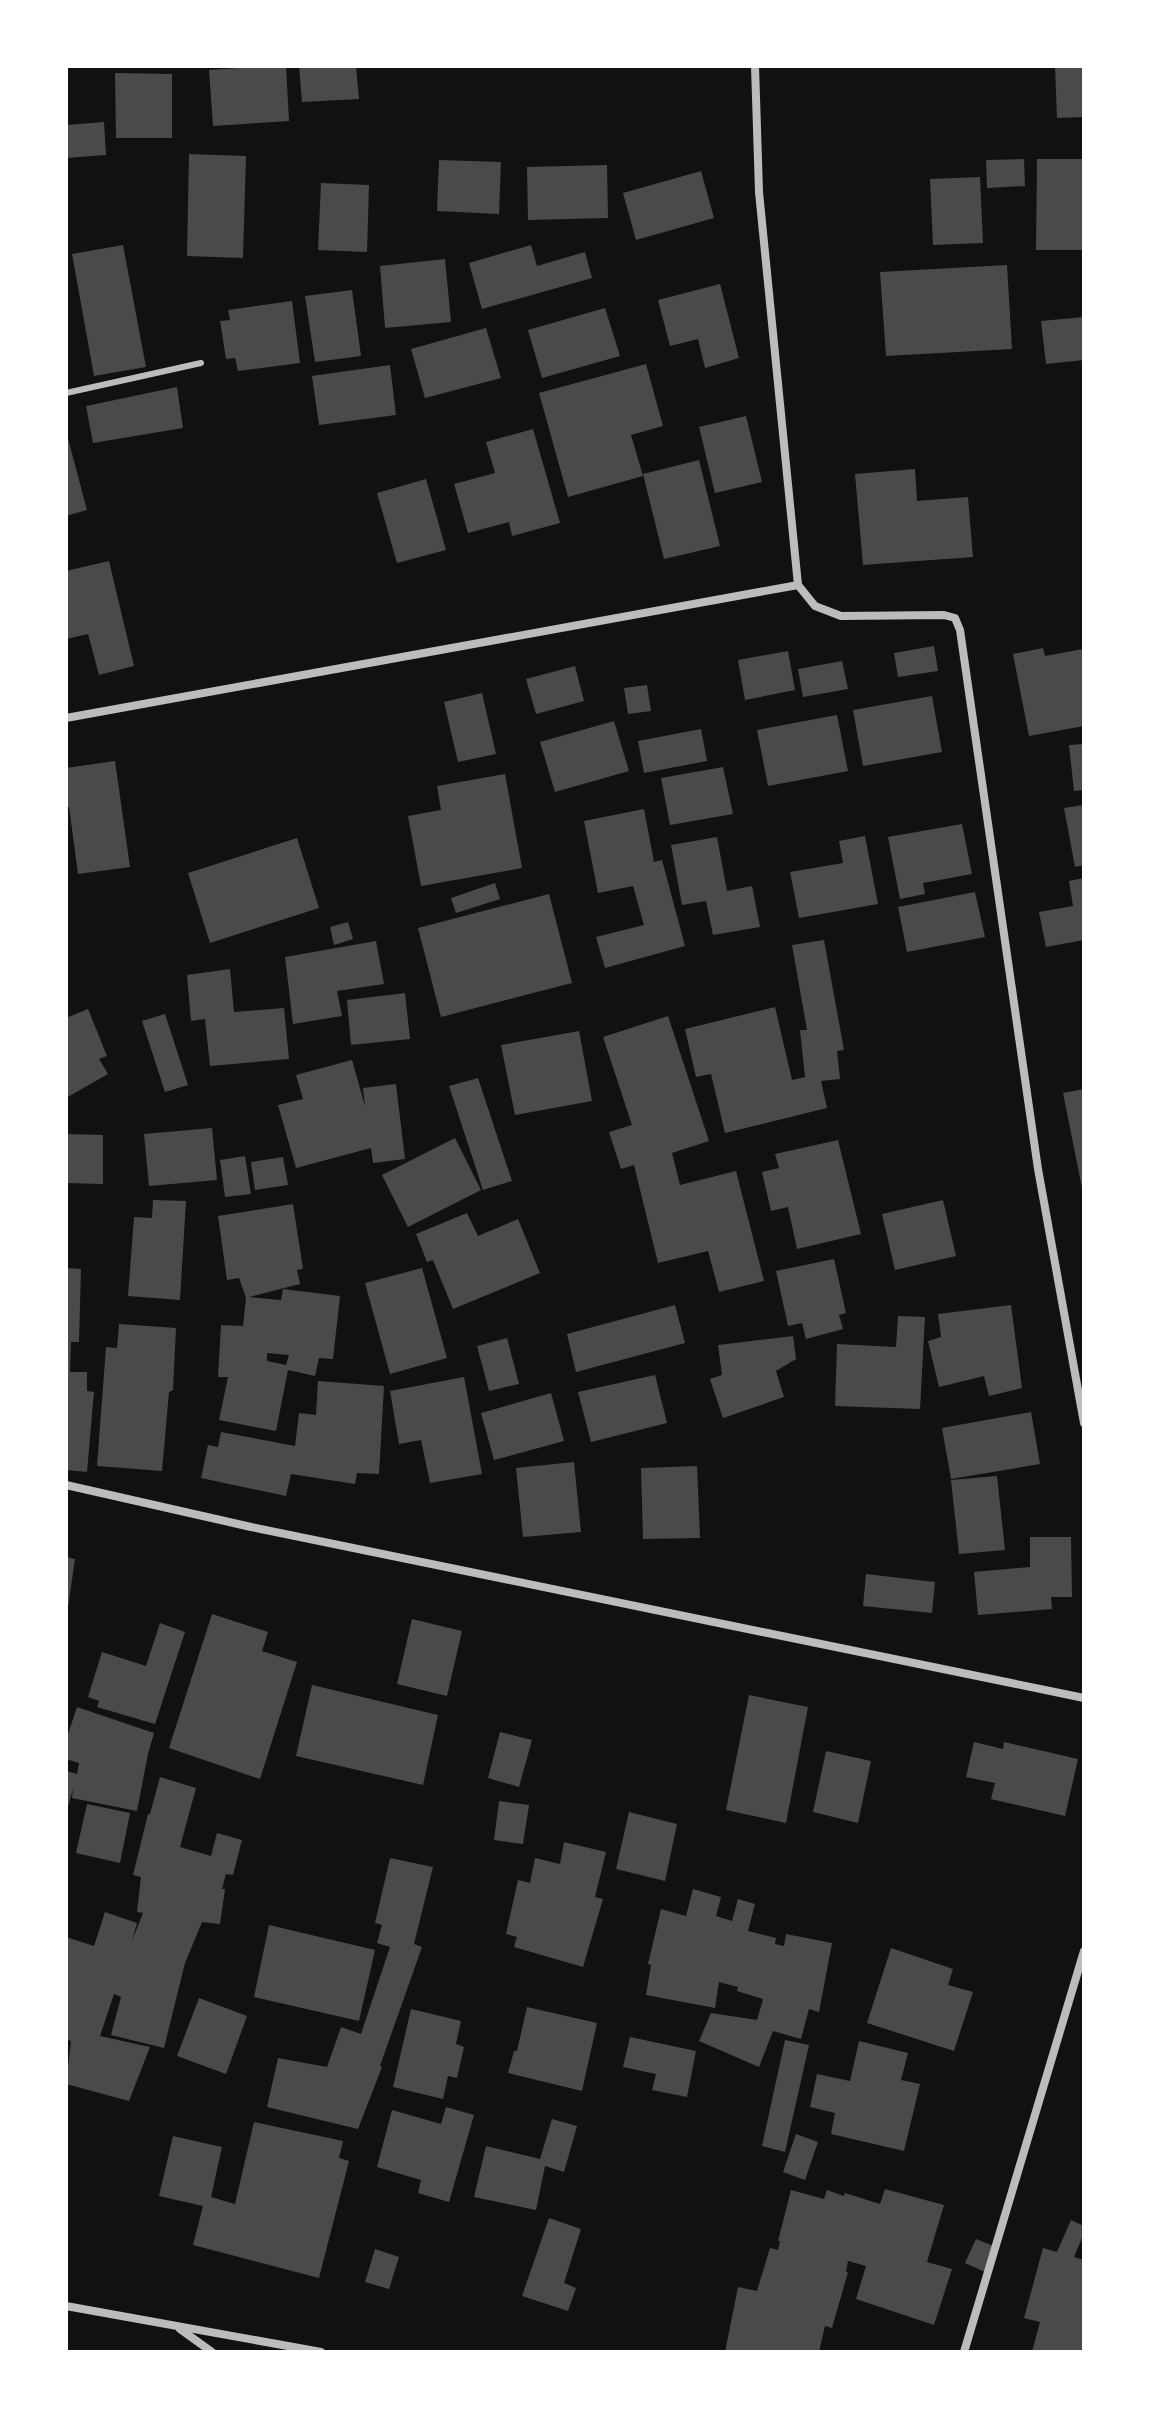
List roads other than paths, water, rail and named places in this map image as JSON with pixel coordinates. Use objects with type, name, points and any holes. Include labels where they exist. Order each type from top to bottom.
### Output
[{"type":"street","points":[[755,66],[759,192],[798,585],[815,606],[841,616],[944,615],[955,618],[960,630],[1038,1169],[1084,1423]]},
{"type":"street","points":[[66,718],[798,585]]},
{"type":"street","points":[[66,1485],[251,1527],[1084,1698]]},
{"type":"street","points":[[964,2352],[1084,1951]]},
{"type":"street","points":[[66,2306],[321,2352]]},
{"type":"street","points":[[176,2326],[212,2352]]},
{"type":"lane","points":[[66,393],[201,363]]}]
